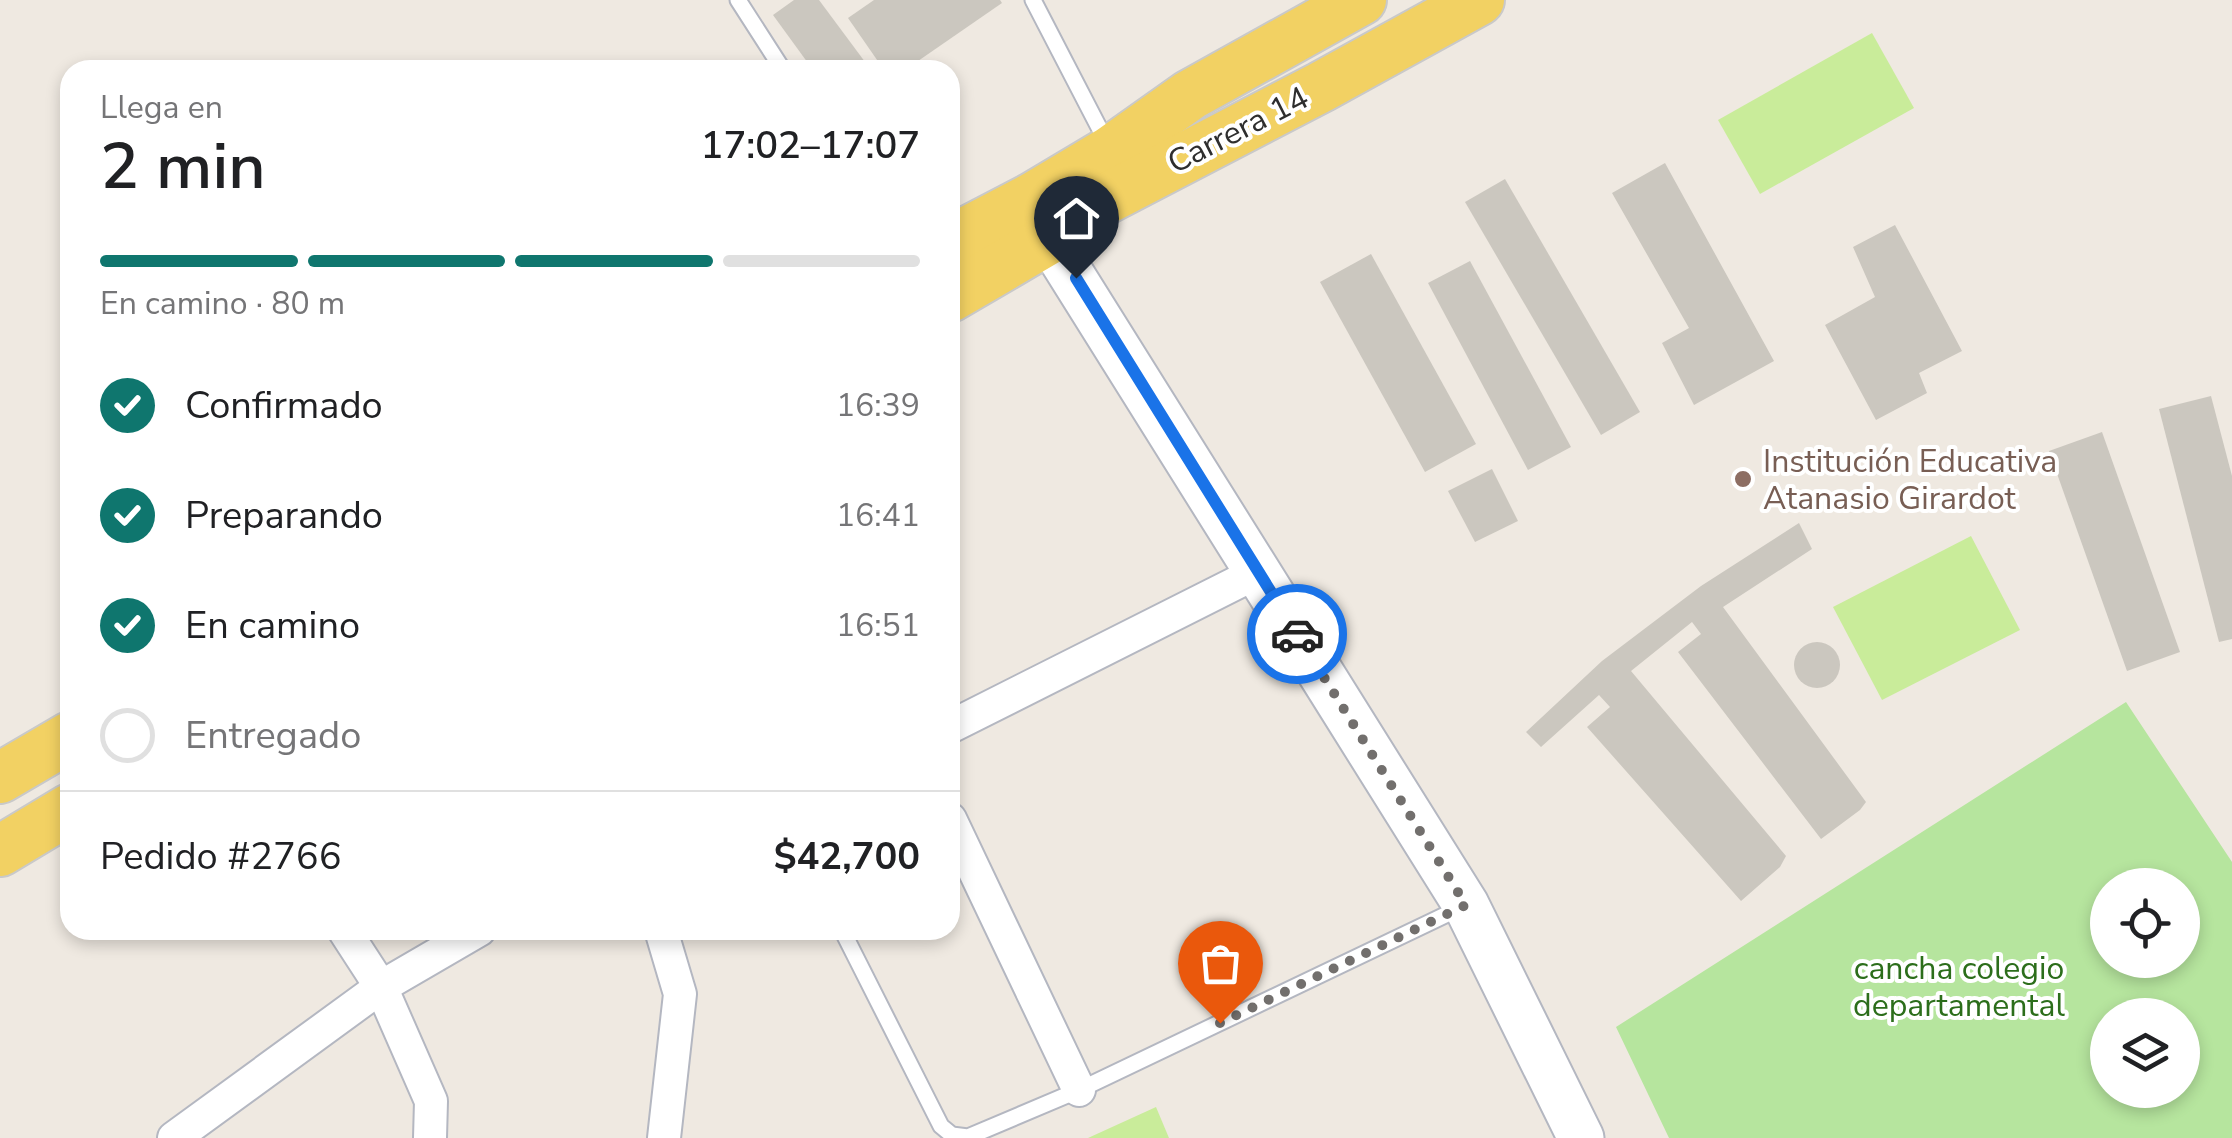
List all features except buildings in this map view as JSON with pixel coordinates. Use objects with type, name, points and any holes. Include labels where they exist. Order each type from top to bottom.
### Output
[{"type":"main road","name":"Carrera 14","points":[[1120,169],[1190,94],[1362,0]]},
{"type":"main road","name":"Carrera 14","points":[[960,288],[1042,218],[1120,169],[1458,5]]},
{"type":"main road","name":"Carrera 14","points":[[960,238],[1042,218]]},
{"type":"main road","points":[[0,778],[60,743]]},
{"type":"main road","points":[[0,851],[60,815]]},
{"type":"street","points":[[1042,218],[1466,905],[1580,1138]]},
{"type":"street","points":[[960,722],[1258,572]]},
{"type":"street","points":[[960,840],[1079,1090]]},
{"type":"street","points":[[350,940],[381,988],[431,1101],[430,1138]]},
{"type":"street","points":[[174,1138],[207,1127],[381,988],[462,940]]},
{"type":"street","points":[[664,940],[680,994],[664,1138]]},
{"type":"lane","points":[[738,0],[777,60]]},
{"type":"lane","points":[[1033,0],[1120,169]]},
{"type":"lane","points":[[847,940],[941,1126],[952,1135],[968,1138],[1079,1090],[1466,905]]},
{"type":"green space","points":[[1872,33],[1914,108],[1760,194],[1718,120]]},
{"type":"green space","points":[[1971,536],[2020,630],[1882,700],[1833,607]]},
{"type":"green space","name":"cancha colegio departamental","points":[[2126,702],[2232,862],[2232,1138],[1669,1138],[1616,1027]]},
{"type":"green space","points":[[1156,1107],[1169,1138],[1088,1138]]},
{"type":"way so far","points":[[1220,1023],[1466,905],[1297,634]]},
{"type":"place","name":"Institución Educativa Atanasio Girardot","points":[[1743,479]]},
{"type":"route","points":[[1076,278],[1297,634]]}]
